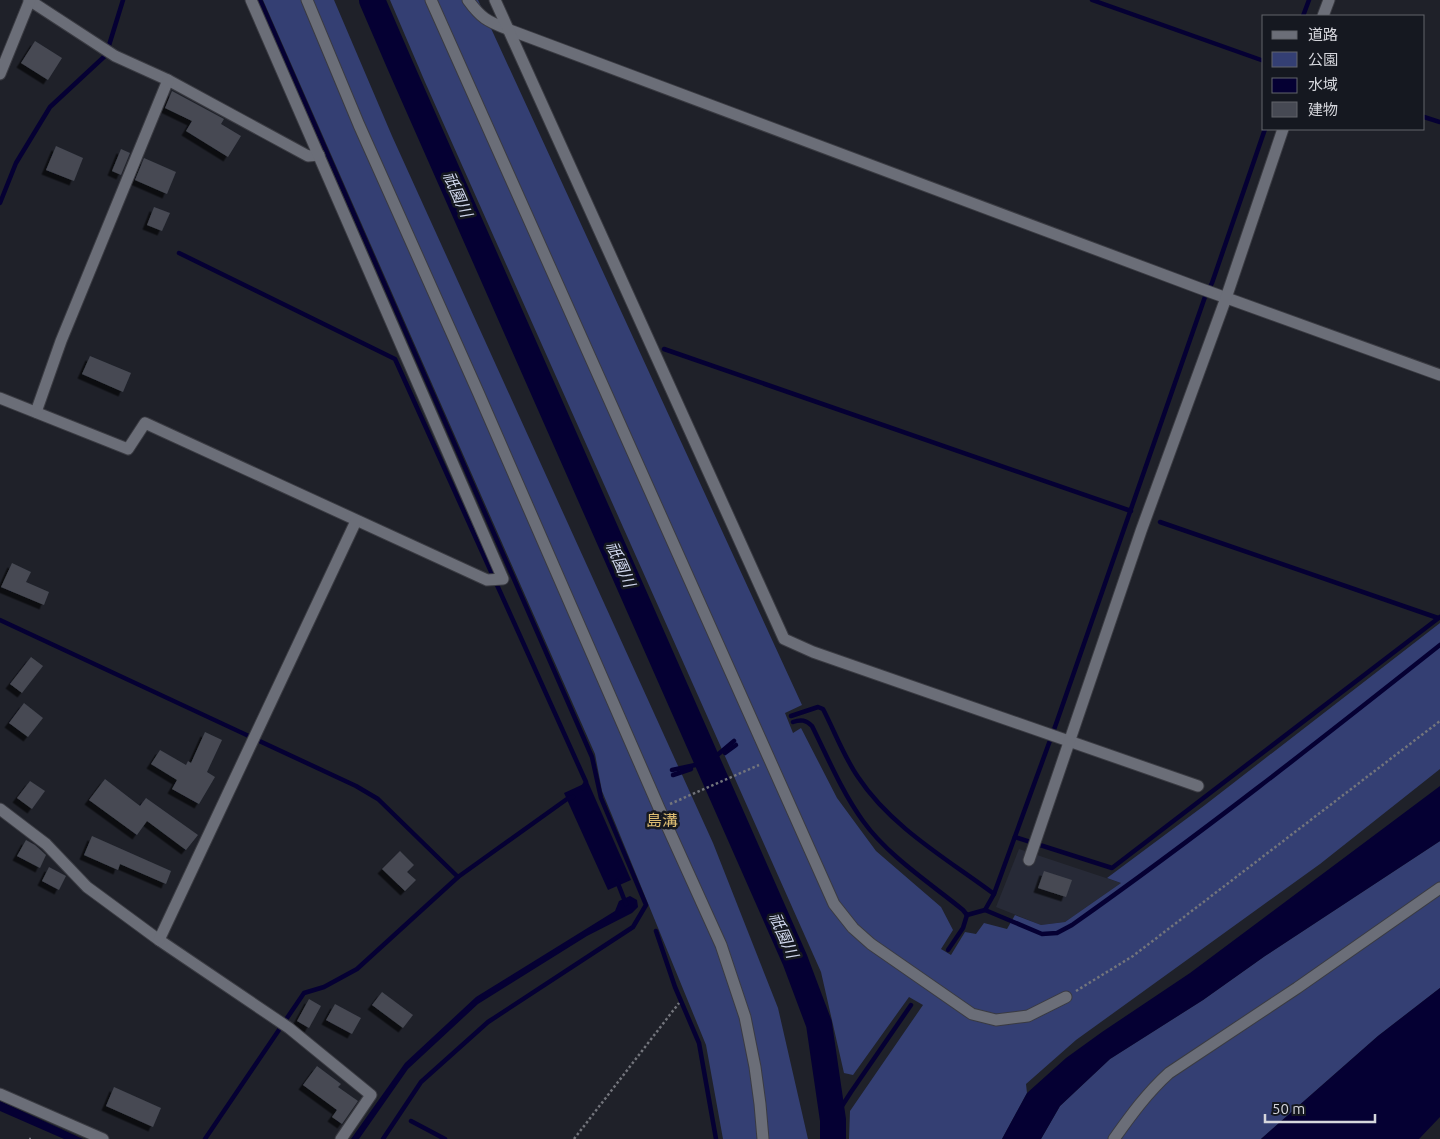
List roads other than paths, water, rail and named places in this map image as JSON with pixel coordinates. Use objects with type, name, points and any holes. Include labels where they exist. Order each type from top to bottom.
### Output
[{"type":"street","points":[[0,74],[30,0],[100,48],[168,80],[308,156],[319,155]]},
{"type":"street","points":[[0,398],[128,449],[145,423],[487,580],[503,579],[251,0]]},
{"type":"street","points":[[306,0],[358,125],[478,392],[659,808],[721,945],[745,1017],[756,1076],[762,1139]]},
{"type":"street","points":[[430,0],[834,904],[853,928],[871,944],[972,1014],[996,1020],[1028,1016],[1066,997]]},
{"type":"street","points":[[468,0],[478,14],[490,22],[508,29],[1199,288],[1440,376]]},
{"type":"street","points":[[494,0],[784,639],[813,652],[1198,786]]},
{"type":"street","points":[[1323,15],[1329,0]]},
{"type":"street","points":[[36,412],[61,342],[168,80]]},
{"type":"street","points":[[1029,860],[1154,495],[1226,298],[1283,130]]},
{"type":"street","points":[[159,940],[356,521]]},
{"type":"street","points":[[0,809],[46,844],[87,888],[159,940],[289,1028],[371,1096],[341,1139]]},
{"type":"street","points":[[1114,1139],[1154,1086],[1169,1073],[1297,988],[1440,888]]},
{"type":"street","points":[[0,1094],[103,1139]]},
{"type":"water","points":[[588,782],[631,880],[608,890],[564,793]]},
{"type":"water","points":[[1440,786],[1440,841],[1265,956],[1203,1000],[1110,1059],[1060,1106],[1041,1139],[1002,1139],[1027,1093],[1066,1058],[1190,973]]},
{"type":"water","points":[[630,896],[637,900],[638,907],[632,913],[587,936],[478,1004],[408,1069],[359,1139],[351,1139],[405,1063],[476,997],[615,911],[619,901]]},
{"type":"water","points":[[1440,988],[1440,1117],[1419,1139],[1261,1139],[1378,1036]]},
{"type":"water","points":[[0,1101],[83,1139],[64,1139],[0,1111]]},
{"type":"waterway","points":[[0,203],[16,163],[50,107],[106,55],[123,0]]},
{"type":"waterway","points":[[260,0],[592,757],[601,798],[646,905],[633,927],[488,1022],[421,1082],[383,1139]]},
{"type":"waterway","name":"祇園川","points":[[372,0],[795,960],[819,1024],[833,1120],[833,1139]]},
{"type":"waterway","points":[[1092,0],[1262,60]]},
{"type":"waterway","points":[[1303,15],[1309,0]]},
{"type":"waterway","points":[[1425,117],[1440,122]]},
{"type":"waterway","points":[[791,716],[818,707],[823,709],[853,769],[871,795],[903,827],[994,894],[1056,724],[1265,130]]},
{"type":"waterway","points":[[179,253],[395,359],[586,782],[583,788]]},
{"type":"waterway","points":[[664,349],[1131,511]]},
{"type":"waterway","points":[[1160,522],[1438,618]]},
{"type":"waterway","points":[[1015,837],[1112,868],[1440,617]]},
{"type":"waterway","points":[[0,620],[356,786],[378,799],[458,877]]},
{"type":"waterway","points":[[967,915],[985,910],[1042,934],[1057,933],[1072,925],[1212,823],[1440,645]]},
{"type":"waterway","points":[[793,722],[808,722],[812,726],[848,798],[873,834],[897,857],[967,915]]},
{"type":"waterway","name":"祇園川","points":[[672,770],[709,762],[734,741]]},
{"type":"waterway","points":[[725,753],[736,745]]},
{"type":"waterway","points":[[673,775],[691,769]]},
{"type":"waterway","points":[[205,1139],[304,993],[324,987],[357,969],[458,877],[567,799],[573,797]]},
{"type":"waterway","points":[[617,881],[626,904]]},
{"type":"waterway","points":[[985,910],[994,894]]},
{"type":"waterway","points":[[948,950],[963,928],[967,915]]},
{"type":"waterway","points":[[656,931],[675,987],[699,1043],[716,1139]]},
{"type":"waterway","points":[[833,1120],[911,1005]]},
{"type":"waterway","points":[[411,1121],[445,1139]]},
{"type":"district","name":"島溝","points":[[662,820]]}]
